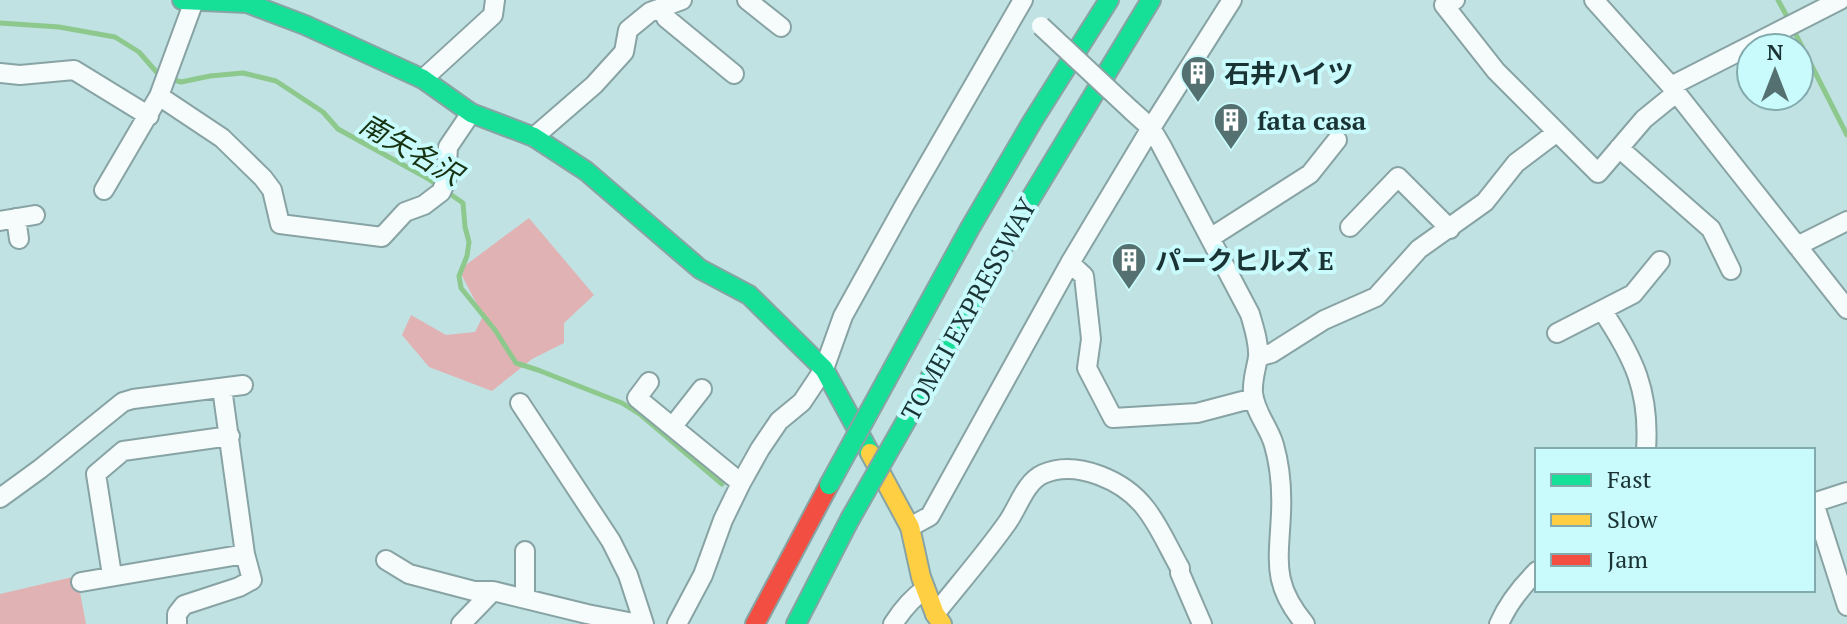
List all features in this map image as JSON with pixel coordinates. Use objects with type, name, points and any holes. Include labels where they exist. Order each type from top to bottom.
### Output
[{"type":"main road","points":[[182,0],[247,2],[423,79],[471,113],[534,137],[586,171],[700,269],[749,295],[824,369],[910,527],[921,577],[939,621]]},
{"type":"main road","name":"TOMEI EXPRESSWAY","points":[[755,624],[977,215],[1109,0]]},
{"type":"main road","name":"TOMEI EXPRESSWAY","points":[[796,624],[850,519],[1020,216],[1151,0]]},
{"type":"street","points":[[104,190],[159,96],[194,0]]},
{"type":"street","points":[[423,79],[493,15],[495,0]]},
{"type":"street","points":[[747,0],[776,15]]},
{"type":"street","points":[[910,527],[930,516],[1070,263],[1232,0]]},
{"type":"street","points":[[1455,0],[1444,5],[1496,71],[1598,173],[1644,119],[1674,90],[1840,0]]},
{"type":"street","points":[[1594,0],[1674,90],[1847,309]]},
{"type":"street","points":[[677,624],[703,575],[723,520],[741,483],[779,421],[802,402],[824,369],[843,316],[1019,2],[1151,128],[1250,314],[1258,357],[1253,377],[1254,398],[1274,443],[1280,478],[1279,571],[1292,608],[1305,624]]},
{"type":"street","points":[[672,3],[666,18],[722,71]]},
{"type":"street","points":[[534,137],[594,85],[624,52],[628,30],[650,12],[672,3]]},
{"type":"street","points":[[0,73],[20,75],[74,70],[149,116]]},
{"type":"street","points":[[159,96],[222,138],[263,178],[272,190],[280,224],[382,237],[405,212],[424,205],[441,192],[446,181],[448,147],[471,113]]},
{"type":"street","points":[[1258,357],[1272,353],[1324,320],[1376,297],[1419,249],[1485,202],[1516,163],[1557,132]]},
{"type":"street","points":[[1210,238],[1310,174],[1337,140]]},
{"type":"street","points":[[1619,148],[1675,188],[1711,229],[1717,257],[1731,270]]},
{"type":"street","points":[[1350,227],[1398,177],[1450,229]]},
{"type":"street","points":[[19,239],[8,220],[35,215]]},
{"type":"street","points":[[1797,246],[1847,221]]},
{"type":"street","points":[[1557,333],[1633,294],[1660,261]]},
{"type":"street","points":[[1070,263],[1084,276],[1091,339],[1087,368],[1113,418],[1197,413],[1254,398]]},
{"type":"street","points":[[1602,310],[1624,342],[1640,377],[1646,413],[1646,448]]},
{"type":"street","points":[[649,382],[637,398],[741,483]]},
{"type":"street","points":[[0,498],[123,402],[243,385]]},
{"type":"street","points":[[177,624],[177,614],[184,605],[252,580],[245,554],[222,388]]},
{"type":"street","points":[[673,426],[702,389]]},
{"type":"street","points":[[386,560],[409,574],[474,591],[493,591],[642,624],[628,575],[611,541],[520,403]]},
{"type":"street","points":[[112,575],[96,474],[123,451],[230,436]]},
{"type":"street","points":[[939,621],[1035,481],[1042,474],[1080,469],[1129,492],[1146,509],[1180,568],[1202,624]]},
{"type":"street","points":[[1815,503],[1847,492]]},
{"type":"street","points":[[1815,506],[1847,606]]},
{"type":"street","points":[[525,551],[525,598]]},
{"type":"street","points":[[81,582],[245,554]]},
{"type":"street","points":[[1499,624],[1513,598],[1535,573]]},
{"type":"street","points":[[893,624],[914,596],[925,589]]},
{"type":"street","points":[[461,624],[493,591]]},
{"type":"shaded area","points":[[529,218],[594,295],[564,323],[564,343],[532,359],[492,391],[429,367],[402,335],[411,315],[446,335],[475,332],[483,316],[459,270]]},
{"type":"shaded area","points":[[77,576],[86,624],[0,624],[0,594]]},
{"type":"waterway","points":[[1778,0],[1789,20]]},
{"type":"waterway","name":"南矢名沢","points":[[0,23],[59,27],[115,37],[139,52],[160,76],[181,82],[243,73],[276,81],[323,112],[338,129],[427,178],[463,203],[469,242],[459,276],[461,288],[495,330],[516,363],[622,403],[641,415],[722,484]]},
{"type":"waterway","points":[[1793,29],[1847,135]]},
{"type":"traffic: fast","points":[[182,0],[247,3],[305,25],[423,79],[471,113],[534,137],[586,171],[700,269],[749,295],[824,369],[870,453]]},
{"type":"traffic: fast","points":[[886,381],[1032,122],[1109,0]]},
{"type":"traffic: fast","points":[[910,414],[1020,216],[1151,0]]},
{"type":"traffic: fast","points":[[829,485],[886,381]]},
{"type":"traffic: fast","points":[[850,519],[910,414]]},
{"type":"traffic: fast","points":[[796,624],[850,519]]},
{"type":"traffic: slow","points":[[870,453],[910,527],[921,577],[942,624]]},
{"type":"traffic: jam","points":[[755,624],[829,485]]},
{"type":"place","name":"石井ハイツ","points":[[1198,104]]},
{"type":"place","name":"fata casa","points":[[1231,151]]},
{"type":"place","name":"パークヒルズ E","points":[[1129,291]]}]
